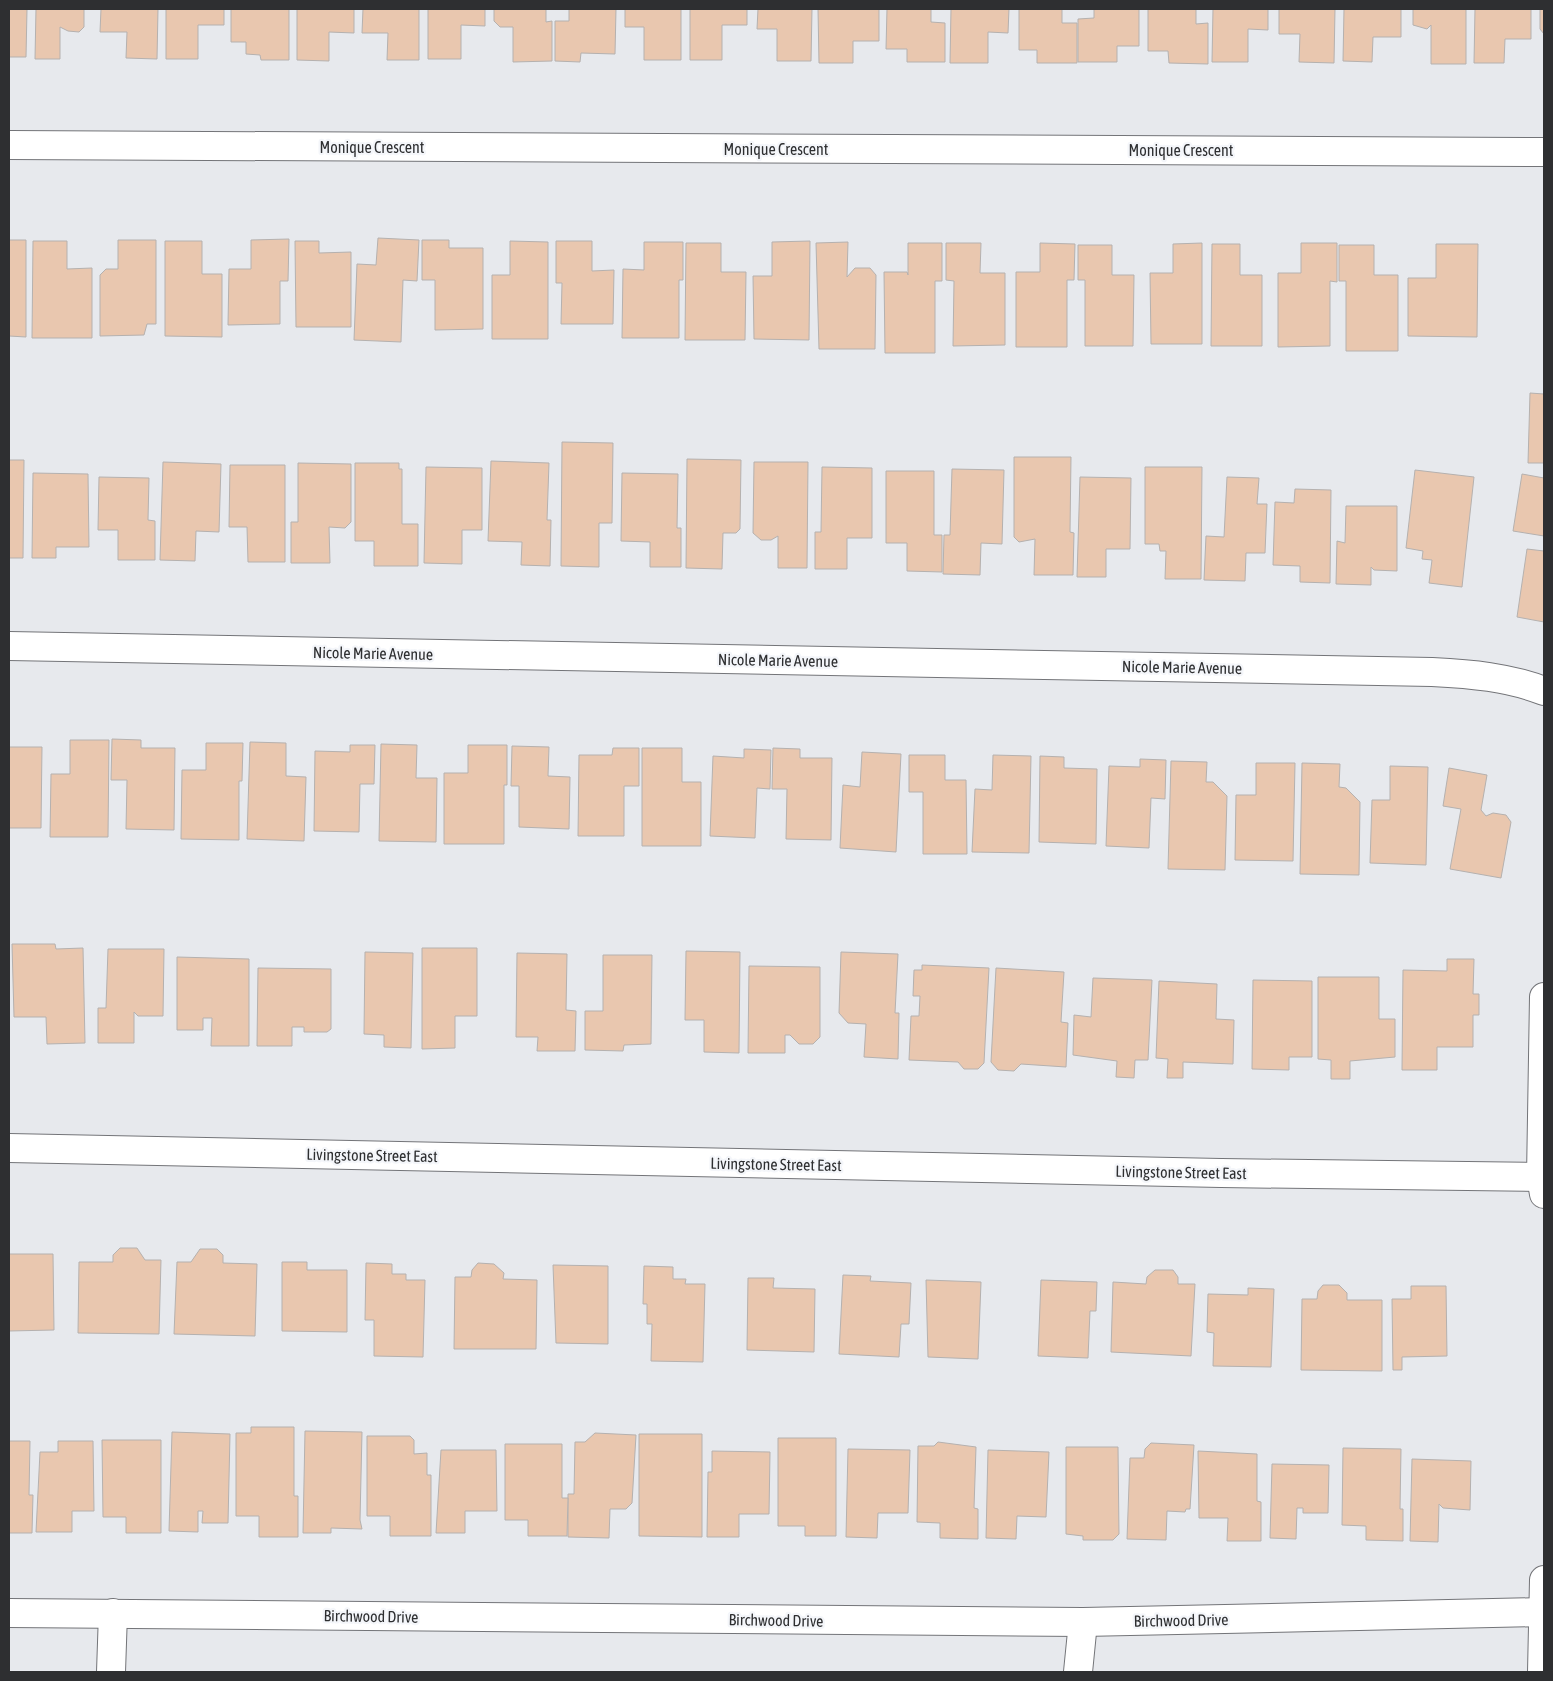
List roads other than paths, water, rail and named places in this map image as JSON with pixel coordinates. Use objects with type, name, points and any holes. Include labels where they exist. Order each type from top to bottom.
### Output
[{"type":"street","name":"Monique Crescent","points":[[9,145],[1544,152]]},
{"type":"street","name":"Nicole Marie Avenue","points":[[9,646],[1432,672],[1479,675],[1528,685],[1544,691]]},
{"type":"street","points":[[1543,1183],[1544,997]]},
{"type":"street","name":"Livingstone Street East","points":[[9,1148],[1221,1173],[1543,1183]]},
{"type":"street","points":[[1542,1672],[1544,1580]]},
{"type":"street","name":"Birchwood Drive","points":[[9,1613],[1083,1622],[1543,1612]]},
{"type":"street","points":[[111,1672],[113,1613]]},
{"type":"street","points":[[1078,1672],[1083,1622]]}]
